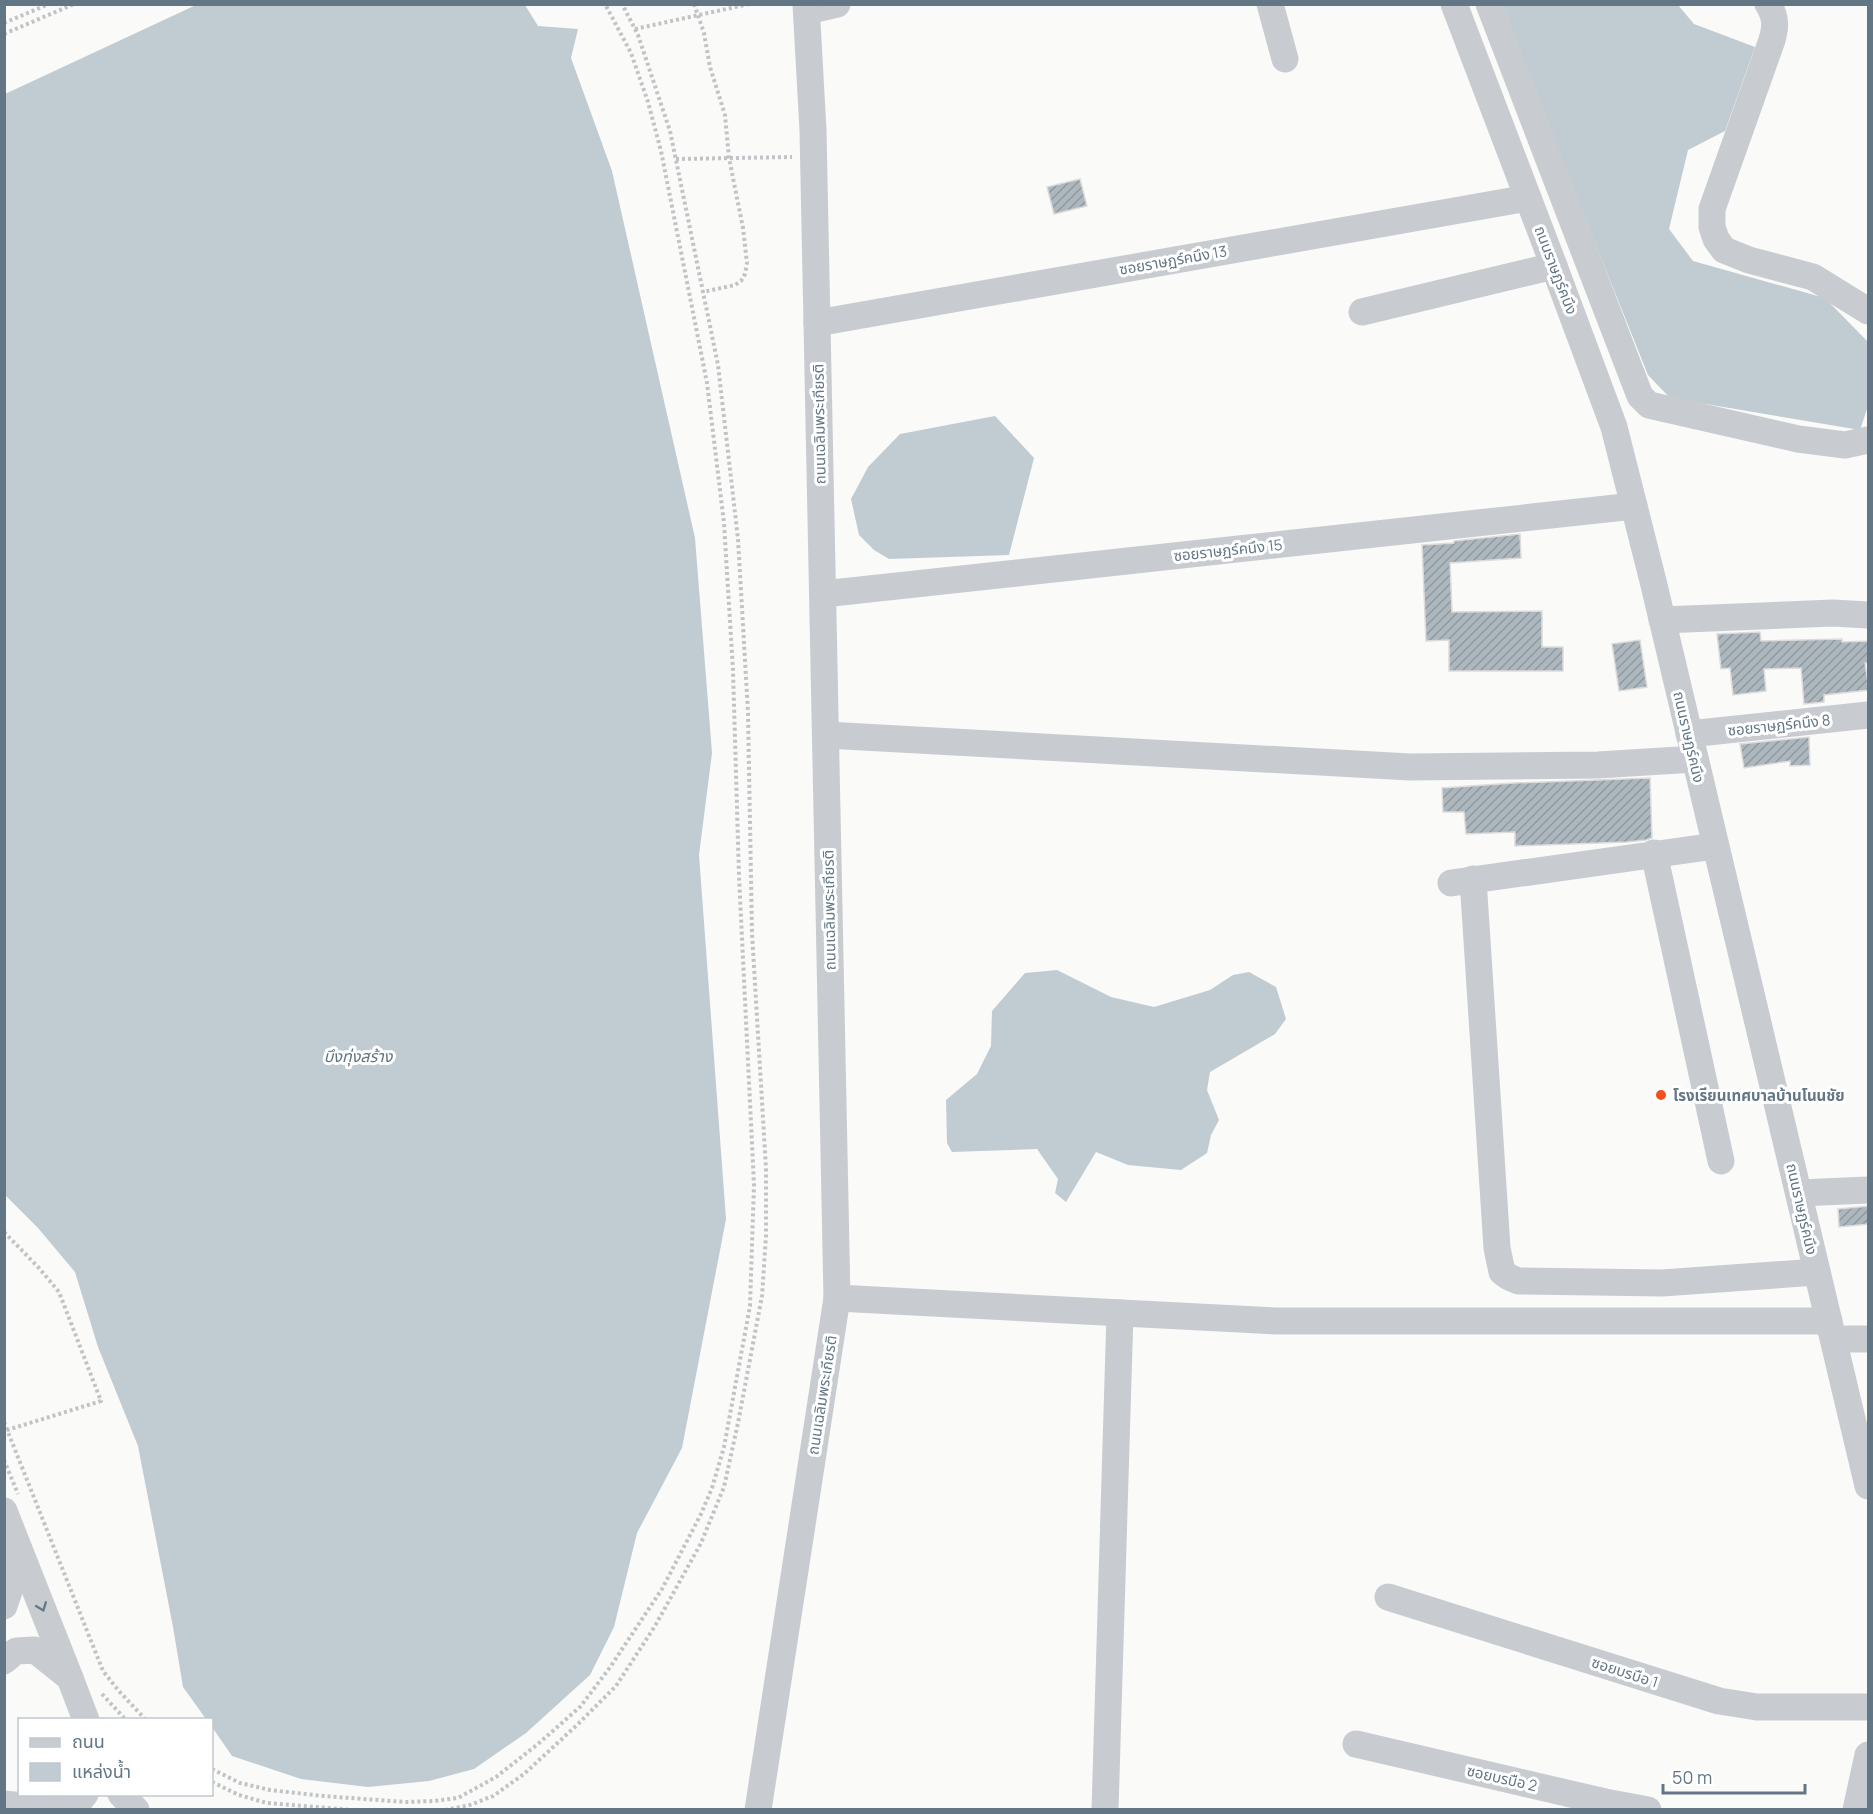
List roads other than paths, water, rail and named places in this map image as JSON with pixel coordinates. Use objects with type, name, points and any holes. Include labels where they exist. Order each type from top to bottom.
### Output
[{"type":"street","points":[[807,8],[837,4]]},
{"type":"street","points":[[1270,4],[1285,59]]},
{"type":"street","name":"ถนนราษฏร์คนึง","points":[[1454,4],[1614,427],[1869,1486]]},
{"type":"street","points":[[1489,4],[1640,396],[1649,405],[1798,439],[1845,445],[1869,440]]},
{"type":"street","points":[[1768,4],[1775,15],[1775,28],[1712,209],[1712,226],[1716,239],[1724,250],[1749,260],[1814,277],[1869,311]]},
{"type":"street","name":"ถนนเฉลิมพระเกียรติ","points":[[758,1809],[837,1298],[814,157],[807,8]]},
{"type":"street","name":"ซอยราษฏร์คนึง 13","points":[[817,323],[1528,198]]},
{"type":"street","points":[[1362,312],[1554,266]]},
{"type":"street","name":"ซอยราษฏร์คนึง 15","points":[[823,594],[1634,506]]},
{"type":"street","points":[[1662,620],[1833,613],[1869,615]]},
{"type":"street","name":"ซอยราษฏร์คนึง 8","points":[[826,735],[1410,766],[1598,765],[1869,715]]},
{"type":"street","points":[[1715,846],[1462,881],[1497,1248],[1502,1272],[1518,1281],[1662,1283],[1817,1272]]},
{"type":"street","points":[[1654,853],[1721,1161]]},
{"type":"street","points":[[1799,1193],[1869,1190]]},
{"type":"street","points":[[837,1298],[1275,1321],[1831,1330],[1869,1339]]},
{"type":"street","points":[[1105,1809],[1120,1313]]},
{"type":"street","points":[[4,1606],[18,1565],[9,1522]]},
{"type":"street","points":[[9,1522],[86,1718]]},
{"type":"street","name":"ซอยบรบือ 1","points":[[1388,1597],[1719,1701],[1757,1707],[1869,1707]]},
{"type":"street","points":[[4,1661],[16,1651],[35,1650],[70,1678]]},
{"type":"street","name":"ซอยบรบือ 2","points":[[1356,1744],[1594,1800],[1648,1809]]},
{"type":"street","points":[[1861,1806],[1869,1755]]},
{"type":"street","points":[[8,1803],[64,1809],[78,1803],[83,1796]]},
{"type":"street","points":[[123,1796],[136,1809]]},
{"type":"water","name":"บึงทุ่งสร้าง","points":[[196,5],[525,5],[538,26],[578,29],[571,58],[612,171],[695,538],[712,753],[699,855],[726,1219],[682,1448],[637,1533],[614,1627],[590,1675],[526,1733],[474,1769],[429,1781],[368,1787],[301,1779],[232,1756],[213,1728],[213,1718],[205,1718],[183,1687],[138,1446],[98,1347],[75,1272],[38,1228],[5,1195],[5,94]]},
{"type":"water","points":[[1500,5],[1678,5],[1694,24],[1755,47],[1725,131],[1688,150],[1669,229],[1693,261],[1825,298],[1867,341],[1868,406],[1860,430],[1670,398],[1648,375]]},
{"type":"water","points":[[995,416],[1034,458],[1009,555],[889,559],[874,550],[859,535],[851,499],[868,467],[900,434]]},
{"type":"water","points":[[1057,970],[1111,997],[1154,1007],[1210,990],[1233,975],[1249,972],[1276,987],[1286,1019],[1275,1034],[1210,1072],[1207,1090],[1219,1120],[1211,1135],[1207,1153],[1181,1170],[1128,1165],[1096,1152],[1066,1202],[1055,1193],[1058,1179],[1037,1149],[952,1152],[947,1143],[946,1100],[977,1074],[991,1046],[992,1011],[1025,973]]},
{"type":"place","name":"โรงเรียนเทศบาลบ้านโนนชัย","points":[[1661,1095]]}]
